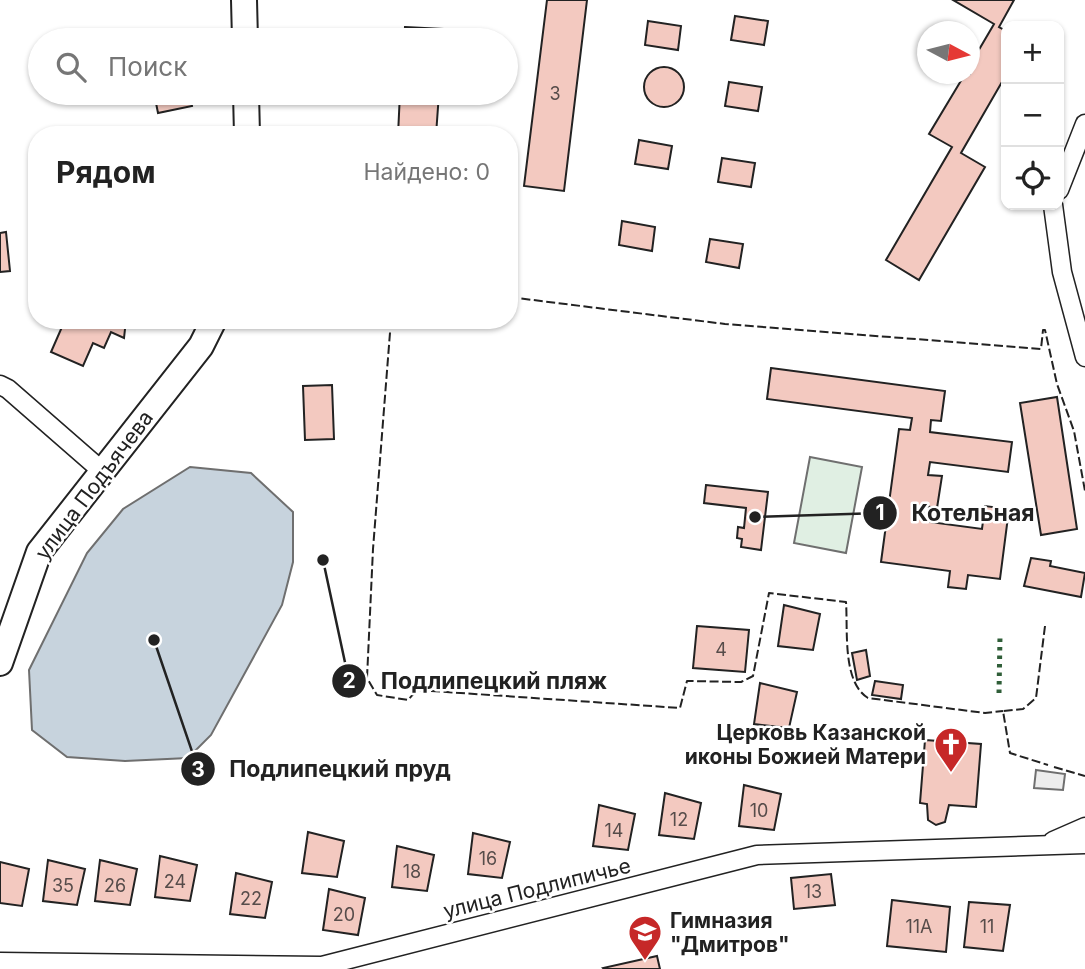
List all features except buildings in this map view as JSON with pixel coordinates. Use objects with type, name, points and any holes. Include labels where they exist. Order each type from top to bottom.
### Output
[{"type":"main road","points":[[244,0],[245,28]]},
{"type":"main road","points":[[246,105],[247,126]]},
{"type":"main road","name":"улица Подъячева","points":[[0,663],[39,552],[201,346],[210,329]]},
{"type":"street","points":[[1064,177],[1085,124]]},
{"type":"street","points":[[1054,210],[1062,272],[1085,357]]},
{"type":"street","points":[[0,385],[8,388],[102,471]]},
{"type":"street","points":[[1044,845],[1085,827]]},
{"type":"street","name":"улица Подлипичье","points":[[0,962],[322,965],[757,855],[1085,844]]},
{"type":"green space","points":[[810,457],[862,467],[846,553],[794,543]]},
{"type":"shaded area","points":[[190,467],[251,473],[293,512],[293,562],[282,605],[211,735],[188,758],[125,761],[67,757],[32,730],[29,670],[87,553],[123,509]]},
{"type":"shaded area","points":[[1036,770],[1065,774],[1063,790],[1034,788]]},
{"type":"hedge","points":[[999,693],[1000,636]]},
{"type":"fence","points":[[518,298],[725,324],[1041,349],[1045,330],[1057,384],[1074,431],[1085,491]]},
{"type":"fence","points":[[390,329],[373,549],[367,678],[377,695],[408,700],[417,690],[680,708],[687,681],[741,682],[753,676],[769,593],[846,602],[850,668],[854,680],[868,698],[985,713],[1003,711]]},
{"type":"fence","points":[[1045,626],[1036,698],[1023,709],[1003,711],[1010,753],[1048,765]]},
{"type":"fence","points":[[1054,767],[1085,776]]},
{"type":"place","name":"Котельная","points":[[755,517]]},
{"type":"place","name":"Подлипецкий пляж","points":[[323,560]]},
{"type":"place","name":"Подлипецкий пруд","points":[[154,640]]},
{"type":"place","name":"Церковь Казанской иконы Божией Матери","points":[[951,774]]},
{"type":"place","name":"Гимназия \"Дмитров\"","points":[[645,962]]}]
